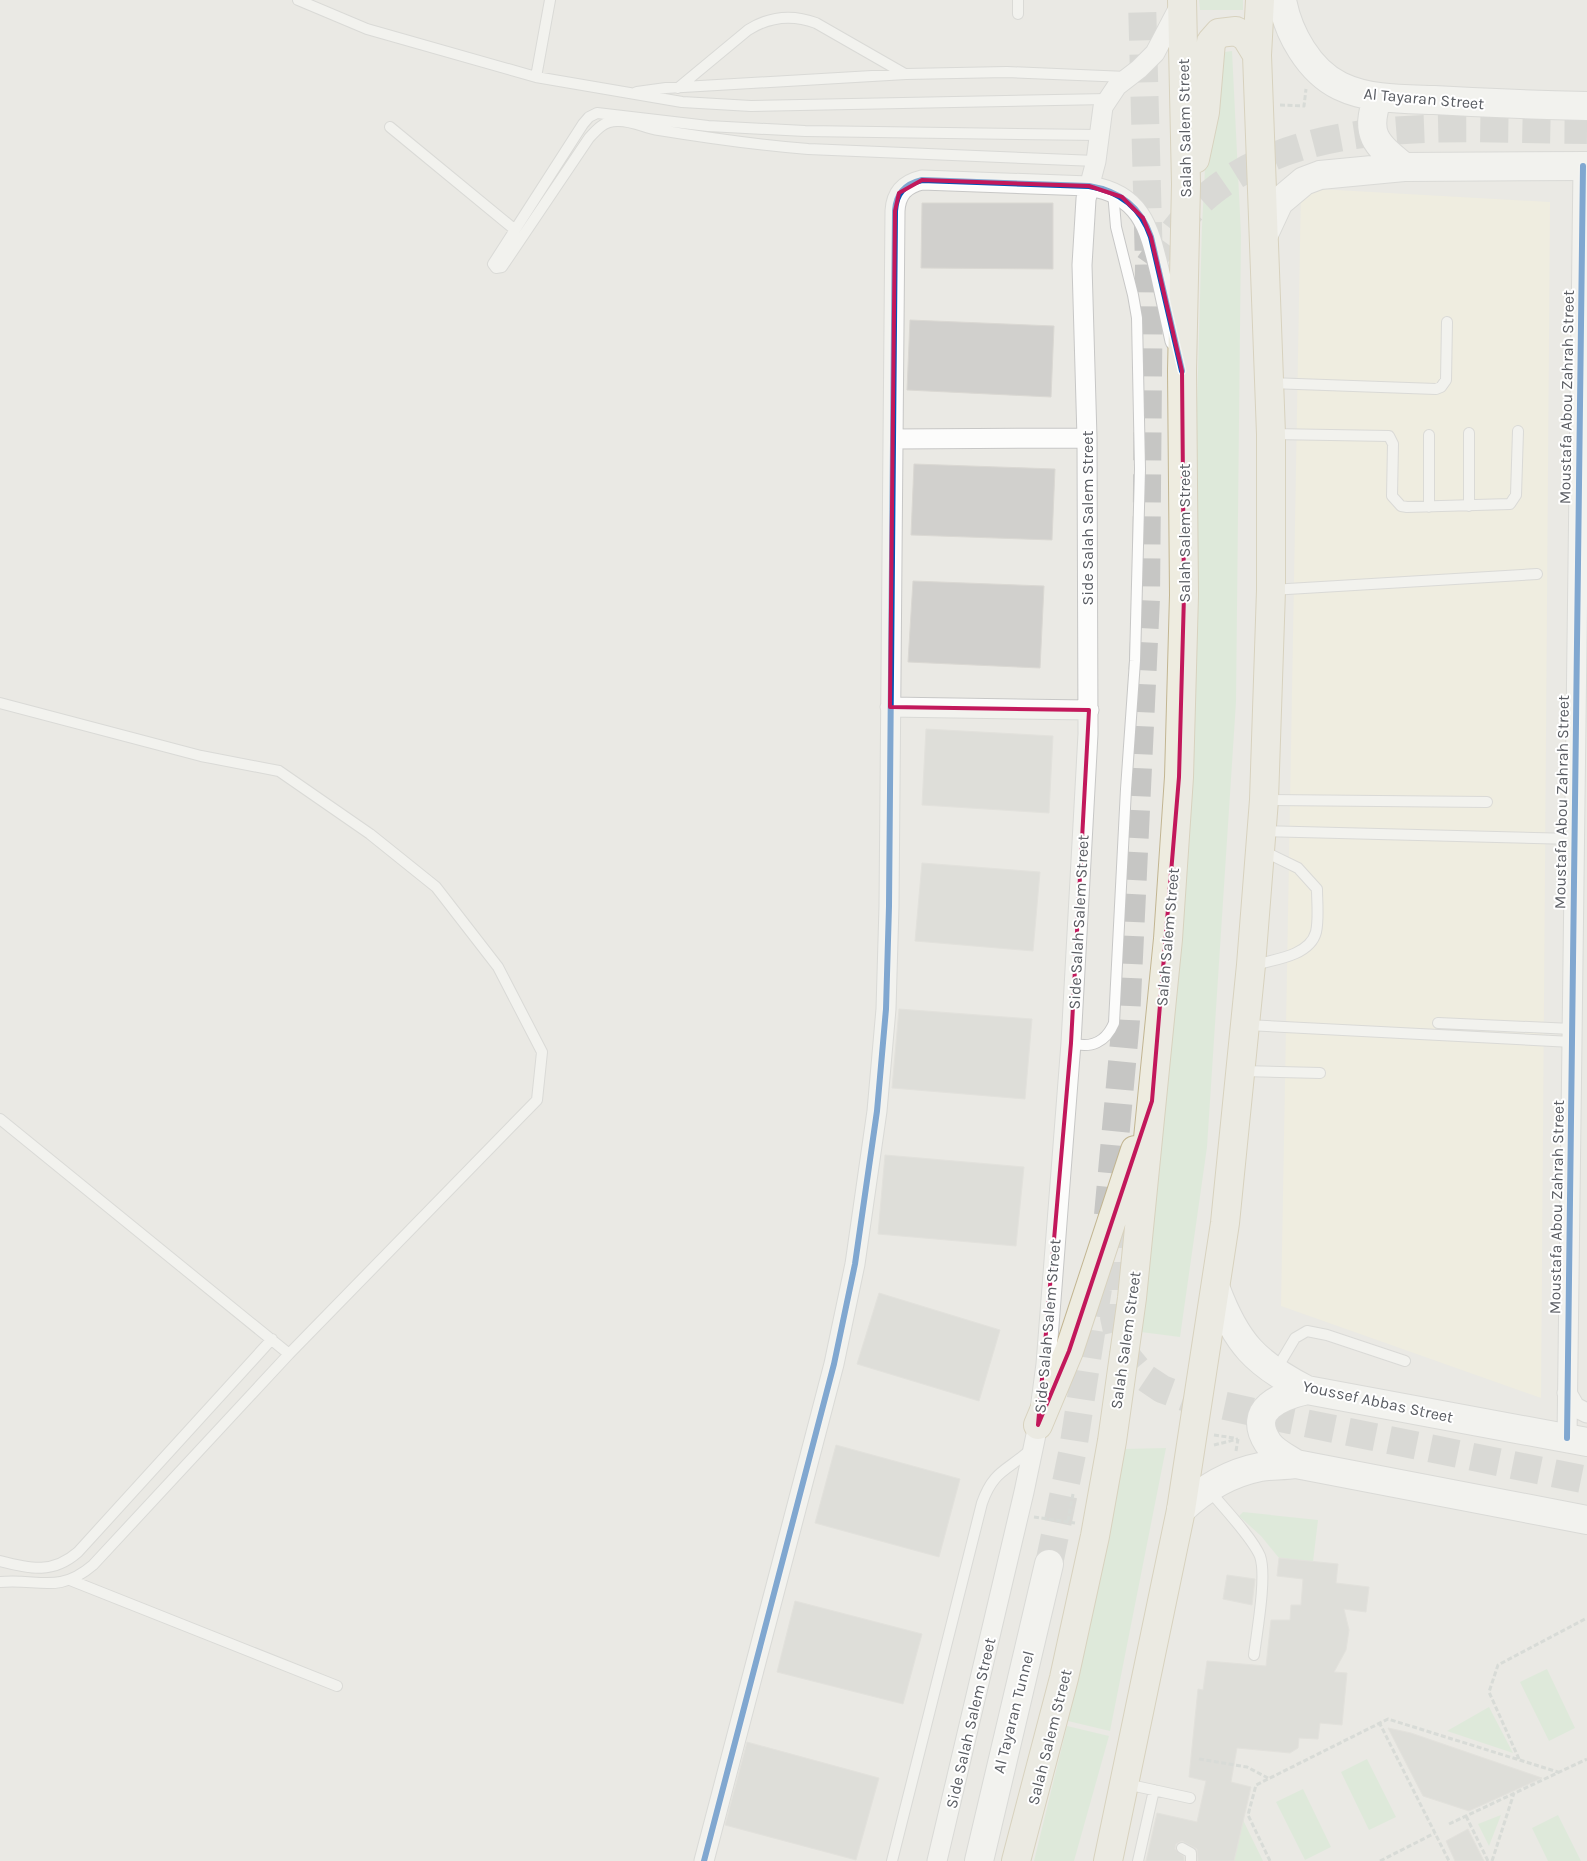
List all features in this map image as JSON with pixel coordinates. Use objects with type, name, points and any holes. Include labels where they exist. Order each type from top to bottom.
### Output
[{"type":"highway","points":[[1108,1861],[1181,1510],[1216,1289],[1251,965],[1264,800],[1272,590],[1271,434],[1257,55],[1260,0]]},
{"type":"highway","name":"Salah Salem Street","points":[[1016,1861],[1064,1678],[1096,1526],[1130,1317],[1168,939],[1179,777],[1184,595],[1182,371],[1186,184],[1182,1]]},
{"type":"highway","points":[[1186,184],[1202,133],[1211,42],[1219,33],[1236,31],[1246,37],[1257,55]]},
{"type":"highway","points":[[1036,1436],[1069,1351],[1152,1101]]},
{"type":"highway","points":[[1088,1861],[1100,1834],[1122,1794]]},
{"type":"main road","name":"Al Tayaran Street","points":[[1282,0],[1301,49],[1313,64],[1338,85],[1355,93],[1378,97],[1514,105],[1587,106]]},
{"type":"main road","points":[[1378,97],[1371,118],[1371,128],[1375,139],[1383,150],[1404,166]]},
{"type":"main road","points":[[1265,232],[1279,202],[1304,181],[1320,175],[1404,166],[1585,166]]},
{"type":"main road","name":"Youssef Abbas Street","points":[[1216,1289],[1226,1316],[1254,1357],[1274,1372],[1307,1390],[1577,1440]]},
{"type":"main road","points":[[1296,1464],[1268,1443],[1262,1421],[1265,1411],[1273,1402],[1284,1395],[1307,1390]]},
{"type":"main road","points":[[1181,1510],[1207,1488],[1238,1473],[1262,1466],[1296,1464],[1587,1520]]},
{"type":"main road","name":"Al Tayaran Tunnel","points":[[979,1861],[1049,1564]]},
{"type":"street","name":"Side Salah Salem Street","points":[[937,1861],[1019,1515],[1036,1436],[1046,1364],[1071,1043],[1088,710],[1087,438],[1082,252],[1089,186],[1096,161],[1100,116],[1107,99],[1117,86],[1130,77],[1161,43],[1182,1]]},
{"type":"street","name":"Moustafa Abou Zahrah Street","points":[[1577,1440],[1567,1393],[1585,166]]},
{"type":"street","points":[[704,1861],[834,1364],[864,1213],[877,1111],[886,1009],[889,906],[895,211],[899,193],[913,182],[922,180],[1089,186],[1113,192],[1130,203],[1148,227],[1182,371]]},
{"type":"street","points":[[893,438],[1087,438]]},
{"type":"street","points":[[890,707],[1088,710]]},
{"type":"street","points":[[1567,1393],[1575,1407],[1587,1413]]},
{"type":"lane","points":[[298,0],[367,29],[536,77],[682,102],[751,106],[1107,99]]},
{"type":"lane","points":[[536,77],[550,0]]},
{"type":"lane","points":[[1018,0],[1018,14]]},
{"type":"lane","points":[[678,88],[748,30],[758,24],[782,17],[805,19],[816,23],[906,74]]},
{"type":"lane","points":[[631,93],[678,88],[906,74],[1007,72],[1130,77]]},
{"type":"lane","points":[[1096,161],[808,149],[761,145],[656,130],[619,121],[607,123],[597,129],[502,267],[496,268],[493,262],[583,124],[588,117],[597,113],[708,126],[805,131],[1098,134]]},
{"type":"lane","points":[[390,127],[514,229]]},
{"type":"lane","points":[[1071,1043],[1086,1046],[1094,1044],[1106,1036],[1114,1023],[1126,788],[1135,661],[1140,487],[1137,324],[1134,295],[1116,227],[1113,192]]},
{"type":"lane","points":[[1269,382],[1436,390],[1446,380],[1447,322]]},
{"type":"lane","points":[[1271,434],[1386,435],[1393,444],[1392,489],[1396,502],[1407,507],[1429,507],[1506,506],[1515,499],[1518,431]]},
{"type":"lane","points":[[1469,433],[1469,506]]},
{"type":"lane","points":[[1429,435],[1429,507]]},
{"type":"lane","points":[[1272,590],[1537,574]]},
{"type":"lane","points":[[0,703],[200,756],[279,771],[370,834],[436,887],[498,967],[542,1052],[537,1100],[290,1354],[93,1565],[82,1574],[70,1580],[42,1585],[0,1582]]},
{"type":"lane","points":[[1264,800],[1488,802]]},
{"type":"lane","points":[[1260,840],[1574,839]]},
{"type":"lane","points":[[1251,965],[1297,953],[1305,948],[1316,933],[1317,889],[1312,881],[1298,868],[1260,840]]},
{"type":"lane","points":[[1438,1023],[1572,1036]]},
{"type":"lane","points":[[1245,1025],[1572,1036]]},
{"type":"lane","points":[[1241,1071],[1320,1073]]},
{"type":"lane","points":[[0,1119],[290,1354]]},
{"type":"lane","points":[[1274,1372],[1296,1338],[1307,1330],[1405,1361]]},
{"type":"lane","points":[[0,1561],[37,1568],[52,1568],[66,1562],[78,1552],[272,1339]]},
{"type":"lane","points":[[892,1861],[982,1503],[988,1487],[999,1472],[1036,1436]]},
{"type":"lane","points":[[1207,1488],[1253,1545],[1260,1558],[1262,1573],[1254,1655]]},
{"type":"lane","points":[[70,1580],[336,1686]]},
{"type":"lane","points":[[1122,1794],[1154,1790],[1190,1798]]},
{"type":"lane","points":[[1138,1861],[1147,1839],[1154,1790]]},
{"type":"lane","points":[[1182,1848],[1191,1853],[1191,1861]]},
{"type":"path","points":[[1275,104],[1304,106]]},
{"type":"path","points":[[1206,1433],[1238,1439]]},
{"type":"path","points":[[1068,1521],[1073,1494]]},
{"type":"path","points":[[1019,1515],[1096,1526]]},
{"type":"path","points":[[1520,1759],[1489,1692],[1498,1665],[1587,1618]]},
{"type":"path","points":[[1270,1861],[1248,1815],[1256,1785],[1388,1719],[1558,1772]]},
{"type":"path","points":[[1379,1722],[1449,1861]]},
{"type":"path","points":[[1198,1759],[1247,1768],[1269,1778]]},
{"type":"path","points":[[1449,1824],[1587,1759]]},
{"type":"path","points":[[1492,1861],[1514,1792]]},
{"type":"path","points":[[1466,1816],[1488,1861]]},
{"type":"path","points":[[1380,1861],[1435,1833]]},
{"type":"highlighted area","points":[[922,180],[1089,186],[1122,197],[1143,218],[1151,237],[1182,371],[1184,595],[1179,777],[1152,1101],[1069,1351],[1038,1425],[1071,1043],[1089,710],[890,707],[895,211],[899,193]]},
{"type":"shaded area","points":[[1301,188],[1550,202],[1541,1398],[1281,1306]]},
{"type":"green space","points":[[1199,0],[1243,0],[1243,10],[1200,10]]},
{"type":"green space","points":[[1232,51],[1241,235],[1236,702],[1207,1147],[1180,1337],[1141,1332],[1186,804],[1202,226],[1211,54]]},
{"type":"green space","points":[[1166,1448],[1110,1731],[1068,1721],[1124,1449]]},
{"type":"green space","points":[[1243,1512],[1318,1520],[1313,1562],[1279,1558],[1261,1536],[1239,1516]]},
{"type":"green space","points":[[1547,1669],[1575,1728],[1549,1741],[1520,1682]]},
{"type":"green space","points":[[1489,1707],[1513,1753],[1447,1731]]},
{"type":"green space","points":[[1067,1726],[1109,1736],[1074,1861],[1034,1861]]},
{"type":"green space","points":[[1367,1759],[1396,1817],[1369,1830],[1341,1772]]},
{"type":"green space","points":[[1303,1789],[1331,1847],[1305,1860],[1276,1802]]},
{"type":"green space","points":[[1501,1815],[1489,1846],[1478,1824]]},
{"type":"green space","points":[[1558,1815],[1581,1861],[1548,1861],[1532,1828]]},
{"type":"green space","points":[[1243,1820],[1263,1861],[1234,1861]]},
{"type":"building","points":[[922,203],[1053,203],[1053,269],[921,268]]},
{"type":"building","points":[[910,320],[1054,326],[1051,397],[907,390]]},
{"type":"building","points":[[914,464],[1055,469],[1052,540],[911,535]]},
{"type":"building","points":[[913,581],[1044,586],[1040,668],[908,662]]},
{"type":"building","points":[[926,729],[1053,736],[1049,813],[922,805]]},
{"type":"building","points":[[922,863],[1040,872],[1033,951],[915,941]]},
{"type":"building","points":[[899,1009],[1032,1019],[1025,1099],[892,1088]]},
{"type":"building","points":[[885,1155],[1024,1167],[1016,1246],[878,1234]]},
{"type":"building","points":[[879,1293],[1000,1330],[979,1401],[857,1364]]},
{"type":"building","points":[[836,1445],[960,1479],[939,1557],[815,1523]]},
{"type":"building","points":[[1279,1558],[1338,1564],[1336,1583],[1369,1587],[1366,1612],[1344,1609],[1349,1630],[1346,1650],[1334,1672],[1347,1673],[1342,1725],[1320,1723],[1318,1739],[1299,1738],[1298,1748],[1290,1753],[1237,1748],[1231,1782],[1251,1787],[1234,1861],[1198,1861],[1197,1849],[1182,1841],[1176,1844],[1175,1849],[1184,1857],[1184,1861],[1146,1861],[1157,1813],[1197,1822],[1206,1781],[1189,1777],[1198,1689],[1203,1690],[1207,1661],[1266,1666],[1271,1620],[1290,1620],[1291,1605],[1301,1605],[1303,1579],[1277,1576]]},
{"type":"building","points":[[1227,1575],[1255,1579],[1252,1605],[1223,1599]]},
{"type":"building","points":[[795,1601],[922,1634],[903,1704],[777,1672]]},
{"type":"building","points":[[1388,1728],[1411,1733],[1542,1778],[1469,1811],[1423,1796]]},
{"type":"building","points":[[747,1742],[879,1778],[856,1860],[725,1825]]},
{"type":"building","points":[[1468,1829],[1484,1861],[1455,1861],[1446,1841]]},
{"type":"tunnel","points":[[1108,1215],[1126,1020],[1146,598],[1149,265],[1142,0]]},
{"type":"tunnel","points":[[1149,265],[1186,216],[1213,191],[1253,166],[1297,148],[1344,137],[1392,131],[1442,128],[1587,130]]},
{"type":"tunnel","points":[[1114,1220],[1114,1317],[1119,1340],[1129,1359],[1144,1377],[1162,1389],[1184,1397],[1290,1420],[1587,1480]]},
{"type":"tunnel","points":[[1049,1564],[1073,1449],[1099,1282]]},
{"type":"cycle path","points":[[1567,1438],[1583,166]]},
{"type":"cycle path","points":[[704,1861],[834,1364],[855,1264],[877,1111],[886,1009],[889,906],[895,211],[897,199],[902,190],[922,180],[1089,186],[1120,196],[1135,209],[1147,226],[1151,237],[1182,371]]}]
